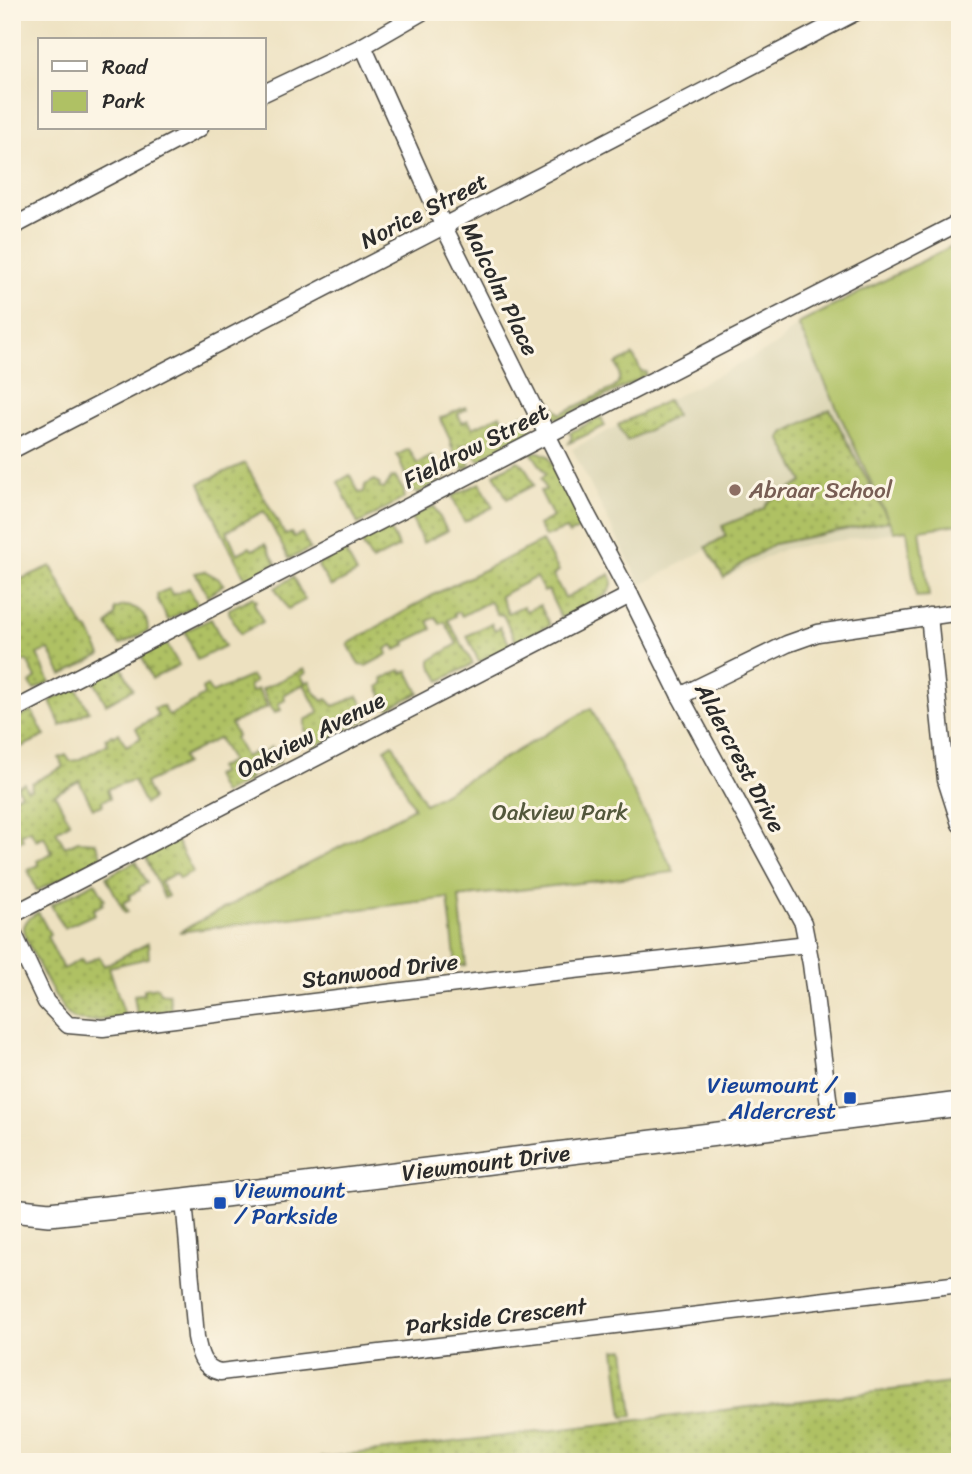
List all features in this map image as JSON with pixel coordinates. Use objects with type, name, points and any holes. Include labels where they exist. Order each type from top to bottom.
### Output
[{"type":"street","points":[[266,92],[362,46],[422,12]]},
{"type":"street","name":"Norice Street","points":[[12,450],[856,12]]},
{"type":"street","name":"Malcolm Place","points":[[362,46],[444,227],[547,435]]},
{"type":"street","points":[[12,227],[196,130]]},
{"type":"street","name":"Fieldrow Street","points":[[12,710],[960,222]]},
{"type":"street","name":"Aldercrest Drive","points":[[547,435],[680,696],[803,923],[831,1121]]},
{"type":"street","name":"Oakview Avenue","points":[[12,915],[630,595]]},
{"type":"street","points":[[680,696],[787,644],[818,633],[960,612]]},
{"type":"street","points":[[929,617],[946,780],[960,824]]},
{"type":"street","name":"Stanwood Drive","points":[[12,930],[46,1002],[68,1025],[103,1028],[538,974],[808,944]]},
{"type":"street","name":"Viewmount Drive","points":[[12,1210],[49,1214],[184,1200],[960,1104]]},
{"type":"street","name":"Parkside Crescent","points":[[184,1200],[196,1337],[206,1366],[220,1373],[960,1284]]},
{"type":"shaded area","name":"Abraar School","points":[[798,324],[895,532],[784,549],[724,578],[707,549],[641,585],[572,449],[775,346]]},
{"type":"green space","points":[[960,242],[960,524],[920,530],[929,596],[916,597],[907,530],[894,532],[798,324]]},
{"type":"green space","points":[[633,355],[641,371],[646,372],[646,375],[636,381],[560,419],[550,416],[542,406],[550,400],[560,414],[614,388],[620,376],[616,364]]},
{"type":"green space","points":[[668,400],[676,416],[627,441],[618,425]]},
{"type":"green space","points":[[465,407],[466,409],[458,414],[462,423],[468,420],[473,428],[500,415],[504,422],[524,414],[530,418],[532,426],[526,435],[489,453],[482,460],[477,459],[471,442],[461,446],[470,466],[464,469],[440,418]]},
{"type":"green space","points":[[830,409],[889,521],[774,544],[724,578],[706,547],[726,536],[722,526],[764,509],[769,501],[803,482],[780,438],[785,432]]},
{"type":"green space","points":[[601,417],[605,426],[569,443],[572,436],[569,433]]},
{"type":"green space","points":[[409,449],[417,464],[432,456],[445,478],[418,493],[412,491],[397,455]]},
{"type":"green space","points":[[531,452],[548,456],[585,526],[569,534],[566,529],[545,537],[538,525],[553,517],[540,491],[546,490],[541,478],[546,474]]},
{"type":"green space","points":[[518,461],[524,465],[534,485],[507,499],[494,474]]},
{"type":"green space","points":[[245,463],[284,533],[291,533],[294,537],[302,533],[310,549],[289,559],[264,511],[227,531],[237,554],[250,547],[252,550],[265,544],[276,563],[249,578],[244,576],[200,483]]},
{"type":"green space","points":[[350,475],[359,493],[364,492],[365,485],[375,480],[380,485],[379,488],[384,489],[391,478],[395,477],[404,491],[404,498],[358,524],[338,482]]},
{"type":"green space","points":[[480,483],[493,507],[464,522],[452,496]]},
{"type":"green space","points":[[434,506],[447,531],[423,543],[411,517]]},
{"type":"green space","points":[[389,528],[399,547],[372,561],[362,544]]},
{"type":"green space","points":[[542,541],[559,571],[553,575],[565,598],[610,574],[610,590],[606,595],[561,618],[548,590],[544,592],[536,577],[500,596],[508,613],[523,606],[526,611],[540,605],[550,625],[516,642],[503,615],[497,614],[490,601],[462,616],[459,612],[454,613],[455,616],[448,620],[473,664],[440,681],[431,660],[457,644],[445,622],[440,624],[436,617],[428,621],[432,629],[405,642],[406,645],[396,650],[393,645],[386,649],[388,654],[366,666],[359,665],[348,644],[435,594]]},
{"type":"green space","points":[[345,551],[357,573],[331,587],[318,566]]},
{"type":"green space","points":[[51,566],[101,655],[62,675],[49,650],[37,654],[50,682],[34,690],[30,683],[36,678],[27,661],[19,662],[12,650],[12,583]]},
{"type":"green space","points":[[205,571],[224,584],[208,596],[195,573]]},
{"type":"green space","points":[[293,577],[305,600],[288,609],[275,588]]},
{"type":"green space","points":[[189,588],[196,605],[168,620],[157,594],[169,589],[173,595]]},
{"type":"green space","points":[[253,597],[257,601],[254,603],[263,622],[240,634],[229,609]]},
{"type":"green space","points":[[124,606],[142,613],[148,631],[120,645],[107,625],[115,616],[115,609]]},
{"type":"green space","points":[[211,619],[225,646],[197,660],[185,631]]},
{"type":"green space","points":[[491,623],[495,630],[500,627],[510,645],[479,662],[467,636]]},
{"type":"green space","points":[[165,641],[179,665],[152,679],[141,655]]},
{"type":"green space","points":[[121,666],[133,689],[106,704],[93,679]]},
{"type":"green space","points":[[304,669],[306,673],[301,676],[305,683],[310,681],[323,701],[327,699],[334,706],[358,696],[370,718],[314,747],[305,730],[305,720],[319,713],[304,684],[284,694],[285,700],[278,704],[281,710],[275,713],[262,689]]},
{"type":"green space","points":[[400,670],[402,673],[408,671],[419,693],[389,708],[378,687],[384,683],[382,679]]},
{"type":"green space","points":[[251,676],[255,682],[249,686],[251,692],[258,689],[267,707],[231,724],[237,736],[235,738],[245,757],[257,751],[262,754],[271,747],[280,762],[248,777],[249,780],[223,794],[214,776],[220,773],[218,768],[231,761],[219,738],[182,757],[185,764],[145,783],[152,799],[145,804],[133,780],[107,789],[110,798],[102,801],[103,805],[93,808],[79,781],[55,794],[70,823],[56,831],[65,847],[78,841],[95,842],[102,857],[37,891],[28,870],[39,865],[37,861],[52,853],[44,836],[36,840],[30,830],[21,834],[23,840],[12,845],[12,798],[21,794],[17,786],[24,783],[27,790],[31,789],[32,783],[63,767],[59,758],[66,755],[70,761],[78,760],[108,744],[105,738],[112,735],[113,737],[119,733],[126,746],[141,738],[136,728],[158,716],[154,708],[163,706],[169,716],[197,701],[204,695],[202,689],[207,686],[212,693]]},
{"type":"green space","points":[[76,687],[89,711],[61,726],[50,701]]},
{"type":"green space","name":"Oakview Park","points":[[591,708],[674,872],[459,897],[466,965],[456,966],[448,898],[179,932],[414,808],[385,749],[393,744],[425,804]]},
{"type":"green space","points":[[32,711],[45,736],[17,749],[12,741],[12,721]]},
{"type":"green space","points":[[176,840],[193,872],[179,879],[176,873],[160,882],[168,896],[164,898],[145,856]]},
{"type":"green space","points":[[136,861],[147,883],[129,895],[130,899],[123,903],[128,912],[125,913],[106,877]]},
{"type":"green space","points":[[95,882],[105,900],[103,904],[93,910],[95,914],[64,928],[51,905]]},
{"type":"green space","points":[[38,912],[50,934],[47,936],[63,969],[82,959],[84,964],[99,956],[104,966],[148,943],[149,958],[109,967],[125,1016],[83,1021],[66,1012],[43,974],[25,934],[26,922]]},
{"type":"green space","points":[[158,987],[160,993],[169,994],[171,1010],[137,1015],[134,995],[144,994],[144,989]]},
{"type":"green space","points":[[625,1349],[633,1416],[623,1417],[615,1350]]},
{"type":"green space","points":[[960,1382],[960,1462],[285,1462]]},
{"type":"place","name":"Abraar School","points":[[735,490]]},
{"type":"place","name":"Viewmount / Aldercrest","points":[[850,1098]]},
{"type":"place","name":"Viewmount / Parkside","points":[[220,1203]]}]
